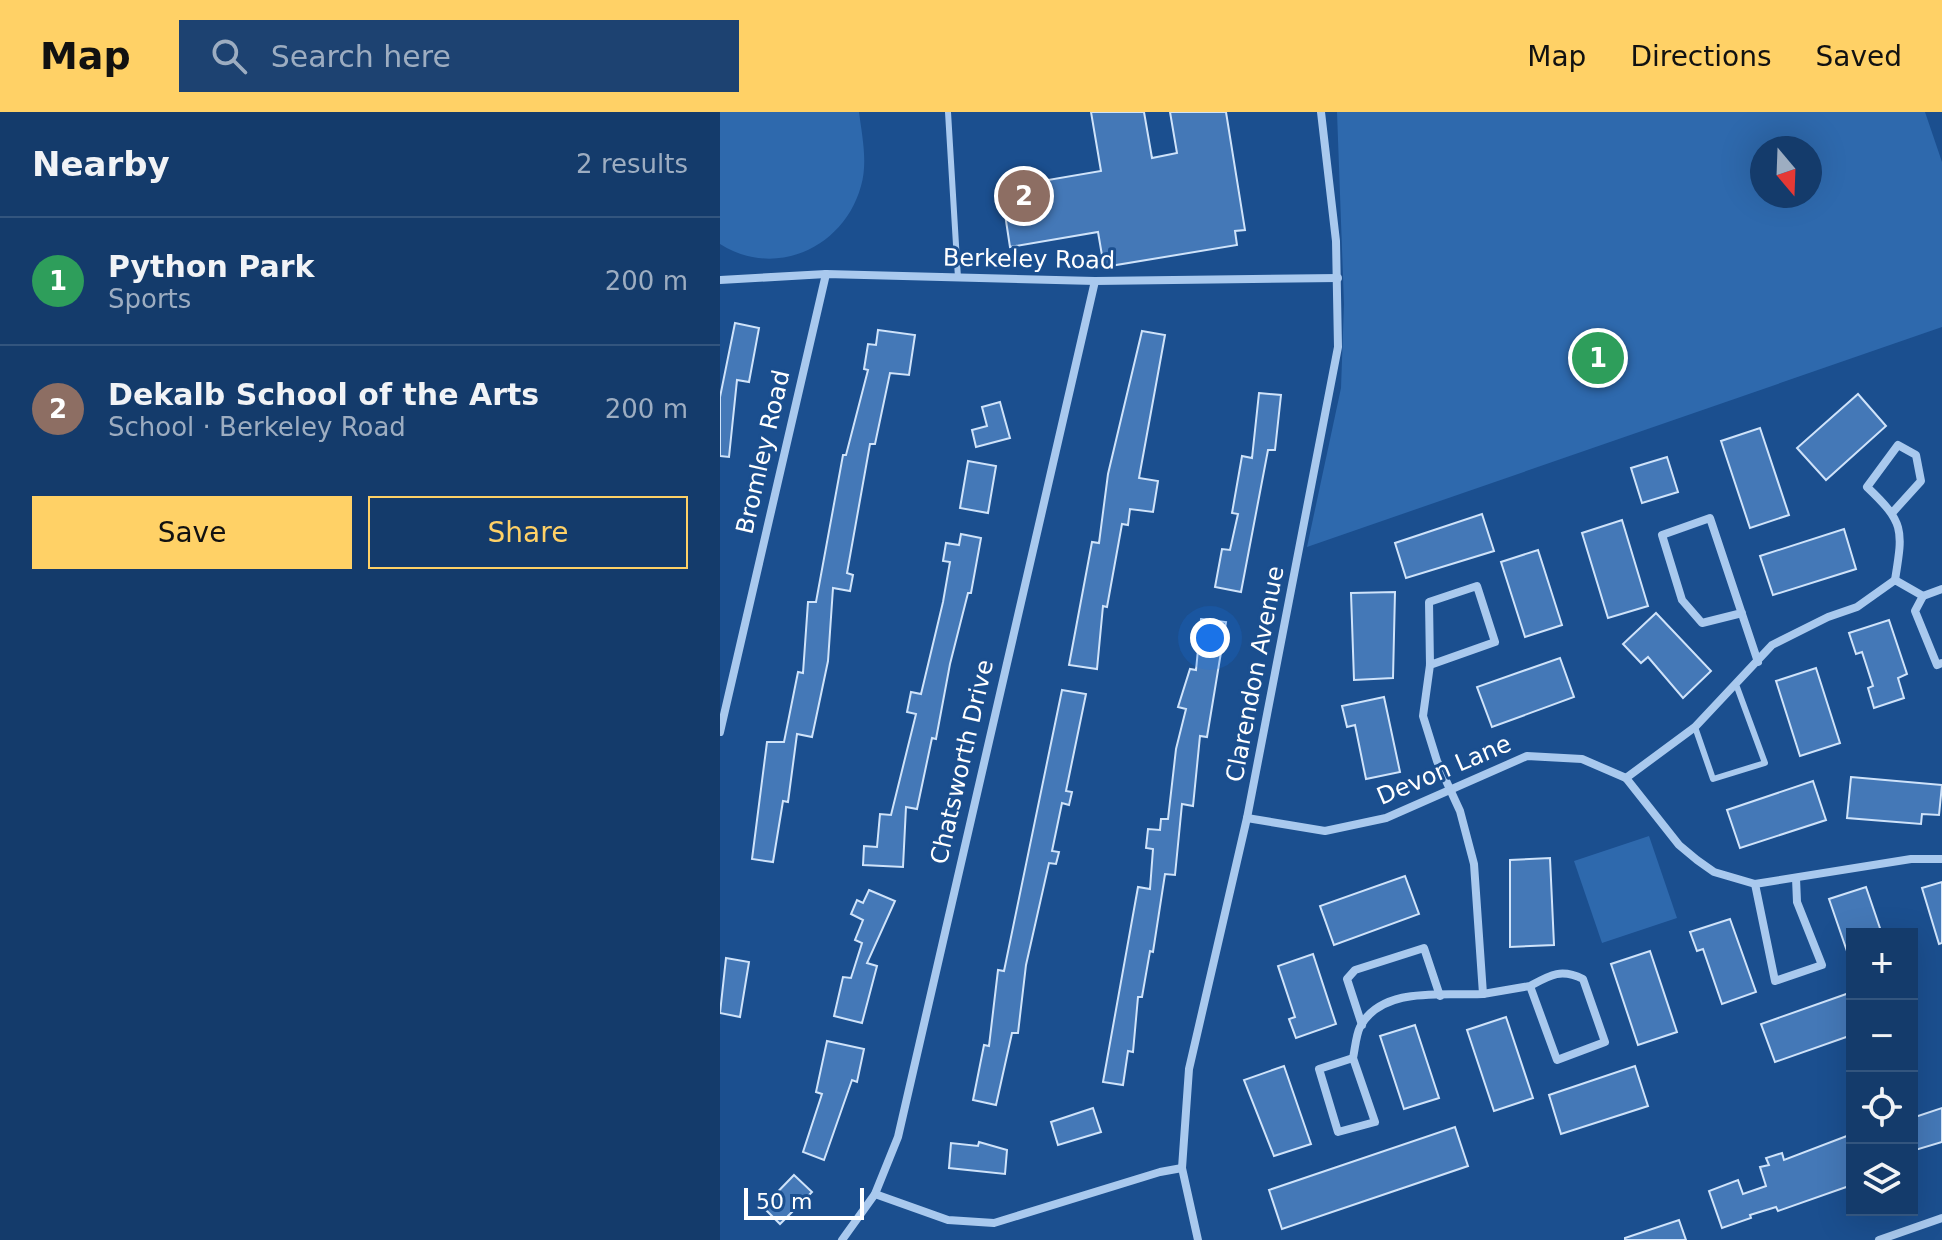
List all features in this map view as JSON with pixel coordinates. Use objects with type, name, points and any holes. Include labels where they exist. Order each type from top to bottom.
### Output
[{"type":"street","name":"Clarendon Avenue","points":[[1198,1240],[1182,1168],[1189,1069],[1247,818],[1338,347],[1338,278],[1321,112]]},
{"type":"street","name":"Berkeley Road","points":[[720,280],[826,274],[1095,281],[1338,278]]},
{"type":"street","name":"Bromley Road","points":[[720,732],[826,274]]},
{"type":"street","name":"Chatsworth Drive","points":[[842,1240],[875,1194],[898,1137],[1095,281]]},
{"type":"street","points":[[1626,778],[1695,727],[1737,687],[1772,645],[1828,617],[1857,607],[1895,580],[1901,543],[1893,512],[1867,487],[1898,445],[1916,455],[1921,481],[1893,512]]},
{"type":"street","points":[[1742,613],[1702,623],[1682,600],[1662,535],[1710,518],[1742,613],[1758,662]]},
{"type":"street","points":[[1895,580],[1923,596]]},
{"type":"street","points":[[1430,665],[1495,642],[1477,586],[1429,602],[1430,665],[1423,716],[1448,787],[1460,811],[1474,864],[1483,994]]},
{"type":"street","points":[[1942,589],[1923,596],[1915,611],[1937,665],[1942,663]]},
{"type":"street","name":"Devon Lane","points":[[1247,818],[1325,831],[1386,818],[1448,787],[1527,756],[1582,759],[1626,778],[1679,845],[1697,860],[1714,872],[1755,884],[1911,859],[1942,859]]},
{"type":"street","points":[[1755,884],[1775,981],[1822,965],[1797,902],[1796,878]]},
{"type":"street","points":[[1362,1025],[1347,979],[1355,970],[1424,948],[1440,996]]},
{"type":"street","points":[[1353,1058],[1319,1069],[1338,1132],[1375,1122],[1353,1058],[1362,1025],[1376,1010],[1399,998],[1483,994],[1530,986],[1554,973],[1570,973],[1583,979],[1605,1042],[1557,1060],[1530,986]]},
{"type":"street","points":[[875,1194],[948,1220],[994,1223],[1182,1168]]},
{"type":"street","points":[[1879,1240],[1942,1218]]},
{"type":"lane","points":[[948,112],[958,278]]},
{"type":"lane","points":[[1695,727],[1713,779],[1765,763],[1737,687]]},
{"type":"shaded area","points":[[720,112],[859,112],[864,149],[863,177],[852,208],[840,226],[805,251],[784,257],[763,258],[741,254],[720,244]]},
{"type":"shaded area","points":[[1337,112],[1925,112],[1942,162],[1942,327],[1307,547],[1341,388],[1344,304]]},
{"type":"shaded area","points":[[1649,836],[1677,918],[1602,943],[1574,861]]},
{"type":"building","points":[[1091,112],[1144,112],[1152,158],[1177,153],[1170,112],[1226,112],[1245,230],[1235,231],[1237,245],[1104,267],[1098,232],[1010,247],[1001,188],[1101,171]]},
{"type":"building","points":[[735,323],[759,328],[749,382],[737,380],[729,457],[720,456],[720,397]]},
{"type":"building","points":[[878,330],[915,335],[909,375],[890,373],[875,444],[870,444],[847,573],[853,575],[850,591],[833,588],[828,661],[812,737],[797,734],[788,802],[783,801],[773,862],[752,859],[767,742],[784,742],[798,672],[803,673],[808,602],[816,602],[843,455],[846,455],[868,370],[864,369],[868,344],[876,345]]},
{"type":"building","points":[[1142,331],[1165,335],[1139,478],[1158,481],[1153,512],[1130,509],[1128,525],[1122,524],[1107,607],[1103,606],[1097,669],[1069,665],[1092,542],[1099,543],[1108,474]]},
{"type":"building","points":[[1259,393],[1281,395],[1275,450],[1268,450],[1241,592],[1215,587],[1222,549],[1230,550],[1238,514],[1232,513],[1242,456],[1252,458]]},
{"type":"building","points":[[1858,394],[1886,426],[1826,480],[1797,448]]},
{"type":"building","points":[[1000,402],[1010,438],[976,447],[972,430],[987,426],[982,407]]},
{"type":"building","points":[[1760,428],[1789,515],[1750,528],[1721,441]]},
{"type":"building","points":[[1667,457],[1678,492],[1642,503],[1631,468]]},
{"type":"building","points":[[968,461],[996,466],[988,513],[960,508]]},
{"type":"building","points":[[1482,514],[1494,551],[1406,578],[1395,543]]},
{"type":"building","points":[[1622,520],[1648,606],[1608,618],[1582,533]]},
{"type":"building","points":[[1844,529],[1856,569],[1773,595],[1760,556]]},
{"type":"building","points":[[961,534],[981,538],[971,593],[968,593],[950,664],[936,739],[932,738],[917,809],[906,807],[903,867],[863,865],[864,846],[877,847],[880,814],[891,815],[916,714],[907,712],[911,692],[921,694],[943,602],[950,562],[943,561],[946,543],[959,545]]},
{"type":"building","points":[[1538,550],[1562,625],[1525,637],[1501,562]]},
{"type":"building","points":[[1395,592],[1393,678],[1354,680],[1351,593]]},
{"type":"building","points":[[1656,613],[1711,671],[1683,698],[1648,657],[1641,663],[1623,644]]},
{"type":"building","points":[[1201,619],[1226,622],[1207,737],[1200,736],[1193,806],[1182,804],[1175,875],[1165,874],[1153,952],[1150,951],[1142,997],[1138,997],[1133,1052],[1128,1051],[1123,1085],[1103,1082],[1138,887],[1150,889],[1153,849],[1146,848],[1148,829],[1160,830],[1161,819],[1168,819],[1176,749],[1186,709],[1178,707],[1190,669],[1196,670]]},
{"type":"building","points":[[1889,620],[1907,674],[1898,678],[1904,698],[1874,708],[1868,688],[1873,686],[1862,652],[1856,654],[1849,633]]},
{"type":"building","points":[[1560,658],[1574,697],[1492,727],[1477,687]]},
{"type":"building","points":[[1816,668],[1840,743],[1800,756],[1776,681]]},
{"type":"building","points":[[1062,690],[1086,694],[1066,791],[1072,792],[1069,805],[1062,803],[1052,851],[1059,852],[1056,864],[1049,863],[1026,965],[1018,1033],[1012,1033],[996,1105],[973,1100],[984,1045],[989,1046],[998,970],[1004,971]]},
{"type":"building","points":[[1384,697],[1400,772],[1366,779],[1355,725],[1347,727],[1342,706]]},
{"type":"building","points":[[1851,777],[1942,785],[1939,815],[1922,814],[1921,824],[1847,818]]},
{"type":"building","points":[[1813,781],[1826,820],[1740,848],[1727,810]]},
{"type":"building","points":[[1550,858],[1554,945],[1510,947],[1510,860]]},
{"type":"building","points":[[1405,876],[1419,914],[1334,945],[1320,906]]},
{"type":"building","points":[[1942,882],[1942,943],[1939,944],[1922,888]]},
{"type":"building","points":[[1866,887],[1880,928],[1846,928],[1846,948],[1829,899]]},
{"type":"building","points":[[869,890],[895,901],[867,963],[877,966],[862,1023],[834,1016],[843,977],[851,978],[862,943],[855,940],[863,920],[851,914],[857,900],[863,903]]},
{"type":"building","points":[[1730,919],[1756,992],[1722,1004],[1703,949],[1697,951],[1690,932]]},
{"type":"building","points":[[1650,951],[1677,1032],[1638,1045],[1611,964]]},
{"type":"building","points":[[1313,954],[1336,1024],[1296,1038],[1289,1019],[1295,1017],[1278,966]]},
{"type":"building","points":[[726,958],[749,962],[740,1017],[720,1013]]},
{"type":"building","points":[[1846,994],[1846,1037],[1775,1062],[1761,1024]]},
{"type":"building","points":[[1506,1017],[1533,1098],[1494,1111],[1467,1030]]},
{"type":"building","points":[[1415,1025],[1439,1098],[1404,1109],[1380,1036]]},
{"type":"building","points":[[827,1041],[864,1049],[857,1082],[852,1080],[824,1160],[803,1152],[822,1094],[816,1092]]},
{"type":"building","points":[[1284,1066],[1311,1144],[1274,1156],[1244,1080]]},
{"type":"building","points":[[1635,1066],[1648,1106],[1561,1134],[1549,1095]]},
{"type":"building","points":[[1093,1108],[1101,1132],[1058,1145],[1051,1122]]},
{"type":"building","points":[[1942,1108],[1942,1142],[1918,1149],[1918,1116]]},
{"type":"building","points":[[1455,1127],[1468,1166],[1282,1229],[1269,1190]]},
{"type":"building","points":[[1846,1136],[1846,1187],[1778,1211],[1776,1207],[1750,1215],[1751,1218],[1722,1228],[1709,1191],[1738,1180],[1743,1194],[1766,1186],[1760,1167],[1769,1165],[1766,1158],[1782,1153],[1784,1160]]},
{"type":"building","points":[[979,1142],[1007,1150],[1005,1174],[949,1168],[951,1143],[978,1146]]},
{"type":"building","points":[[794,1175],[812,1192],[780,1224],[763,1207]]},
{"type":"building","points":[[1679,1220],[1686,1240],[1625,1240],[1625,1238]]},
{"type":"place","name":"Dekalb School of the Arts","points":[[1024,196]]},
{"type":"place","name":"Python Park","points":[[1598,358]]}]
